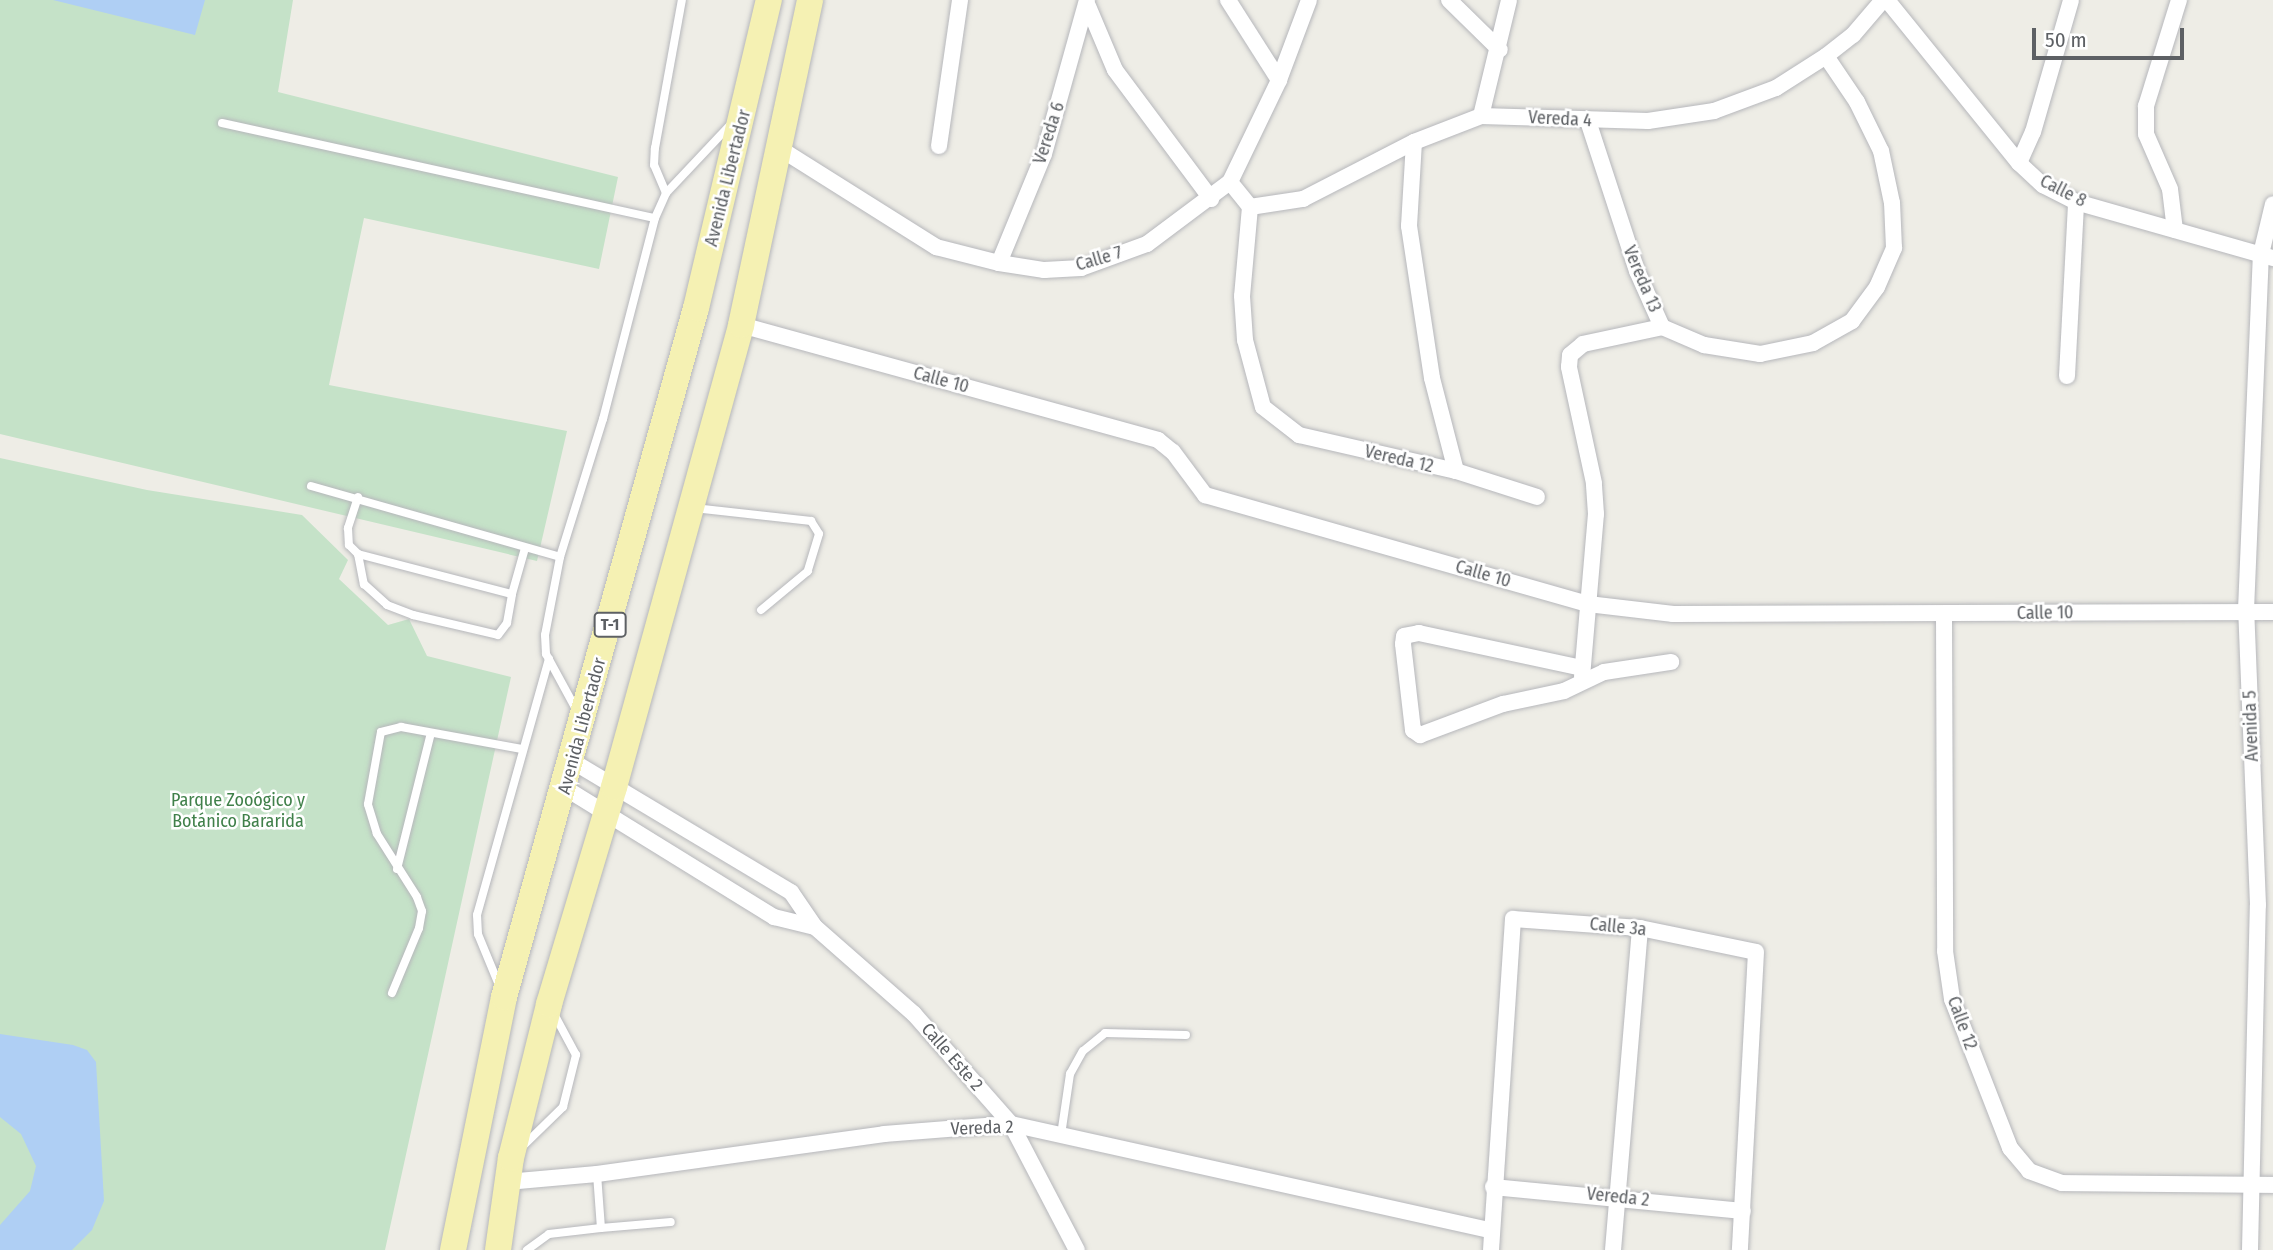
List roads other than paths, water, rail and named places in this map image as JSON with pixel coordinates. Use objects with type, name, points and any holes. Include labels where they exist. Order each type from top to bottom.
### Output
[{"type":"main road","name":"Avenida Libertador","points":[[453,1250],[504,997],[565,788],[696,308],[769,0]]},
{"type":"main road","points":[[498,1250],[509,1170],[549,1004],[611,798],[741,326],[810,0]]},
{"type":"street","points":[[939,146],[960,0]]},
{"type":"street","points":[[1228,0],[1279,80]]},
{"type":"street","name":"Calle 7","points":[[779,148],[936,247],[999,263],[1081,268],[1147,244],[1230,182],[1279,80],[1309,0]]},
{"type":"street","points":[[1449,0],[1500,50]]},
{"type":"street","points":[[1481,116],[1500,50],[1509,0]]},
{"type":"street","name":"Vereda 4","points":[[1250,207],[1303,199],[1414,142],[1481,116],[1648,121],[1714,111],[1776,88],[1826,56],[1853,35],[1885,0]]},
{"type":"street","name":"Calle 8","points":[[1885,0],[2019,163],[2043,185],[2076,202],[2267,256]]},
{"type":"street","points":[[2019,163],[2033,132],[2071,0]]},
{"type":"street","points":[[2175,230],[2170,188],[2146,134],[2146,106],[2179,0]]},
{"type":"street","points":[[1087,3],[1115,70],[1210,199]]},
{"type":"street","name":"Vereda 6","points":[[999,263],[1044,154],[1087,3]]},
{"type":"street","name":"Vereda 13","points":[[1588,121],[1636,271],[1662,327],[1704,345],[1760,354],[1813,343],[1852,321],[1877,287],[1894,248],[1892,203],[1881,151],[1857,102],[1826,56]]},
{"type":"street","name":"Vereda 12","points":[[1250,207],[1242,296],[1245,340],[1263,407],[1299,435],[1456,471],[1432,378],[1409,226],[1414,142]]},
{"type":"street","points":[[1230,182],[1250,207]]},
{"type":"street","points":[[2067,376],[2076,202]]},
{"type":"street","name":"Avenida 5","points":[[2250,1250],[2265,905],[2246,610],[2267,256],[2273,204]]},
{"type":"street","name":"Calle 10","points":[[741,326],[1158,440],[1173,452],[1205,495],[1587,604],[1673,614],[2273,612]]},
{"type":"street","points":[[1582,676],[1594,483],[1569,367],[1570,355],[1583,344],[1662,327]]},
{"type":"street","points":[[1456,471],[1537,497]]},
{"type":"street","name":"Calle 12","points":[[1944,615],[1945,951],[1951,999],[2010,1148],[2029,1171],[2062,1183],[2273,1185]]},
{"type":"street","points":[[1582,676],[1429,634],[1409,633],[1403,644],[1413,730],[1420,735],[1582,676],[1625,667],[1671,663]]},
{"type":"street","name":"Calle Este 2","points":[[572,761],[611,798],[774,917],[815,927]]},
{"type":"street","name":"Calle Este 2","points":[[565,788],[611,798],[790,892],[815,927],[914,1014],[1011,1124],[1077,1250]]},
{"type":"street","name":"Calle 3a","points":[[1491,1250],[1493,1187],[1513,919],[1640,928],[1756,952],[1740,1250]]},
{"type":"street","points":[[1613,1250],[1615,1196],[1640,928]]},
{"type":"street","name":"Vereda 2","points":[[509,1170],[597,1174],[884,1134],[1011,1124],[1492,1230]]},
{"type":"street","name":"Vereda 2","points":[[1493,1187],[1615,1196],[1743,1211]]},
{"type":"lane","points":[[666,193],[654,165],[655,148],[682,0]]},
{"type":"lane","points":[[583,722],[549,659],[545,635],[560,557],[603,418],[655,218],[666,193],[745,109]]},
{"type":"lane","points":[[222,123],[655,218]]},
{"type":"lane","points":[[311,486],[358,497],[560,557]]},
{"type":"lane","points":[[358,497],[348,528],[349,545],[358,554],[512,594]]},
{"type":"lane","points":[[691,507],[811,521],[819,534],[808,571],[761,610]]},
{"type":"lane","points":[[358,554],[364,584],[387,605],[413,615],[498,635],[507,623],[525,548]]},
{"type":"lane","points":[[504,997],[478,934],[477,915],[549,659]]},
{"type":"lane","points":[[392,993],[419,928],[422,911],[417,897],[377,834],[368,804],[381,732],[401,727],[522,749]]},
{"type":"lane","points":[[397,869],[431,733]]},
{"type":"lane","points":[[509,1170],[563,1107],[576,1055],[549,1004]]},
{"type":"lane","points":[[1061,1135],[1070,1074],[1083,1051],[1105,1032],[1186,1035]]},
{"type":"lane","points":[[597,1174],[601,1228]]},
{"type":"lane","points":[[527,1250],[549,1234],[671,1222]]},
{"type":"water","points":[[53,0],[205,0],[195,35]]},
{"type":"water","points":[[0,1034],[73,1045],[87,1050],[96,1062],[104,1201],[92,1230],[72,1250],[0,1250],[0,1225],[30,1191],[36,1166],[21,1134],[0,1117]]},
{"type":"park label","name":"Parque Zooógico y Botánico Bararida","points":[[238,811]]}]
